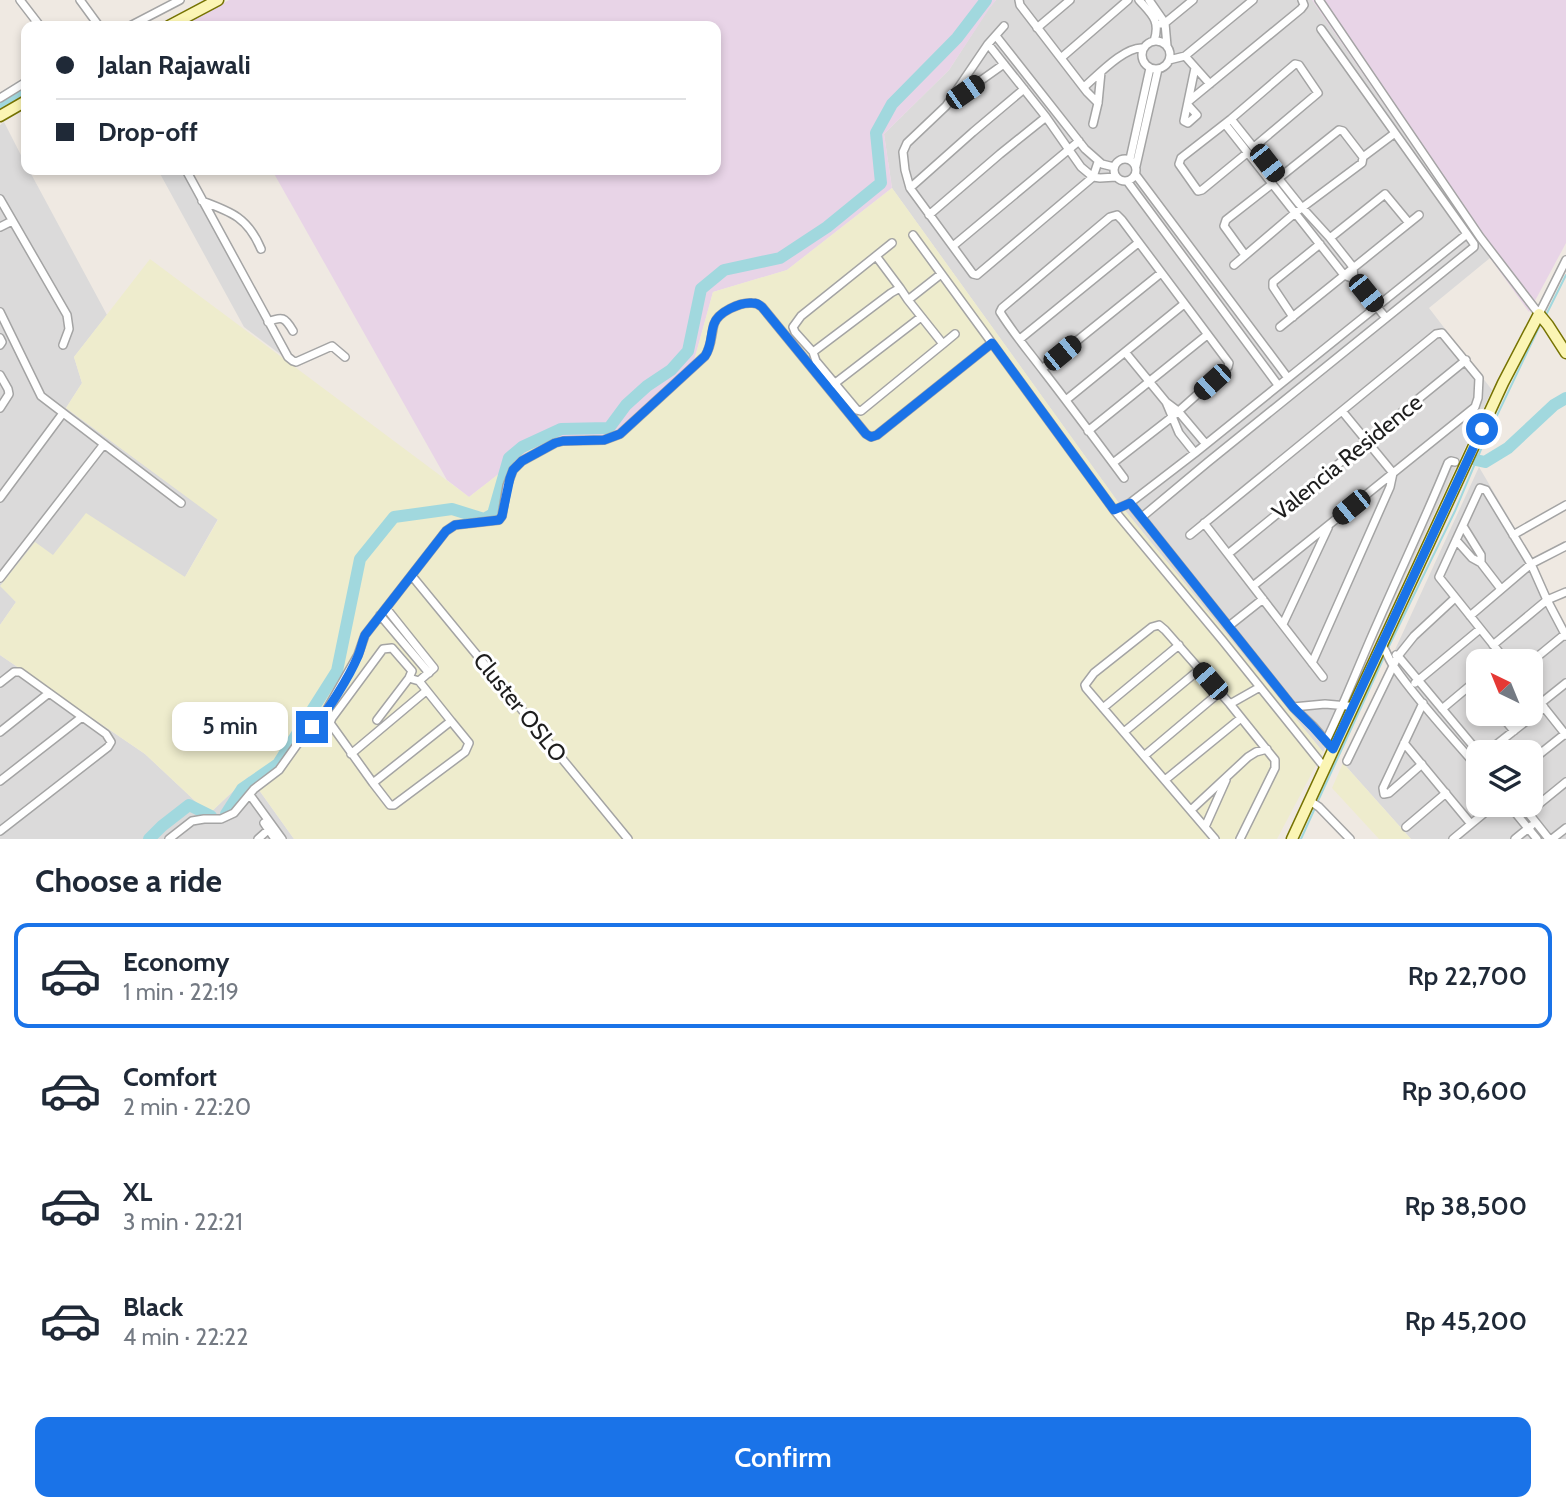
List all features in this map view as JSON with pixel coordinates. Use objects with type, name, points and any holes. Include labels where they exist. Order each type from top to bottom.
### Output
[{"type":"street","points":[[20,0],[36,21]]},
{"type":"street","points":[[80,0],[95,21]]},
{"type":"street","points":[[178,21],[218,0]]},
{"type":"street","points":[[1019,0],[1037,29],[1098,103]]},
{"type":"street","points":[[1037,29],[1070,0]]},
{"type":"street","points":[[1062,58],[1128,0]]},
{"type":"street","points":[[1139,0],[1161,24]]},
{"type":"street","points":[[1149,0],[1161,24],[1170,53],[1165,66],[1154,68],[1144,62],[1143,48],[1148,43],[1161,41],[1167,46]]},
{"type":"street","points":[[1154,41],[1161,24],[1193,0]]},
{"type":"street","points":[[1169,60],[1185,56],[1252,0]]},
{"type":"street","points":[[1195,68],[1189,103],[1301,9],[1304,5],[1302,0]]},
{"type":"street","points":[[1319,0],[1480,237],[1566,353]]},
{"type":"street","points":[[139,21],[177,1]]},
{"type":"street","points":[[946,106],[988,44],[1004,26]]},
{"type":"street","points":[[1142,517],[1474,247],[1321,29]]},
{"type":"street","points":[[996,36],[1079,141],[1098,162],[1114,167]]},
{"type":"street","points":[[988,44],[1046,117],[1081,167],[1093,177],[1116,177]]},
{"type":"street","points":[[1084,87],[1130,50],[1143,48]]},
{"type":"street","points":[[1185,56],[1210,84]]},
{"type":"street","points":[[1004,64],[946,106],[904,148],[902,159],[910,188],[973,274],[977,275],[1093,177],[1098,162]]},
{"type":"street","points":[[1295,64],[1299,65],[1318,93],[1250,150],[1198,191],[1180,164],[1180,160],[1295,64]]},
{"type":"street","points":[[1013,75],[1021,67]]},
{"type":"street","points":[[1154,68],[1130,159],[1136,171],[1288,377]]},
{"type":"street","points":[[1130,159],[1120,159],[1114,167],[1116,177],[1121,181],[1132,179],[1136,171],[1154,68]]},
{"type":"street","points":[[1093,124],[1101,72]]},
{"type":"street","points":[[0,98],[21,85]]},
{"type":"street","points":[[910,188],[1024,89]]},
{"type":"street","points":[[1035,103],[1043,95]]},
{"type":"street","points":[[0,115],[21,103]]},
{"type":"street","points":[[929,215],[1046,117]]},
{"type":"street","points":[[1228,121],[1250,150],[1260,169],[1344,275],[1354,279],[1386,318]]},
{"type":"street","points":[[1279,178],[1339,130],[1343,131],[1363,157]]},
{"type":"street","points":[[1234,265],[1295,213],[1362,163],[1363,157],[1395,133]]},
{"type":"street","points":[[953,246],[1079,141]]},
{"type":"street","points":[[1250,150],[1267,163],[1302,208],[1330,238],[1353,267],[1354,279]]},
{"type":"street","points":[[1260,169],[1267,163]]},
{"type":"street","points":[[189,175],[285,353],[293,361],[300,361],[332,346],[345,357]]},
{"type":"street","points":[[1127,181],[1278,385]]},
{"type":"street","points":[[1245,255],[1224,226],[1226,220],[1272,184]]},
{"type":"street","points":[[1330,238],[1385,194],[1409,223]]},
{"type":"street","points":[[0,199],[67,315],[69,330],[63,345]]},
{"type":"street","points":[[202,200],[245,221],[261,249]]},
{"type":"street","points":[[1113,463],[1175,414],[1228,367],[1227,360],[1117,215],[1110,217],[1002,307],[1001,313],[1124,478]]},
{"type":"street","points":[[1280,327],[1419,215]]},
{"type":"street","points":[[0,227],[12,221]]},
{"type":"street","points":[[1114,510],[1130,503],[1467,234]]},
{"type":"street","points":[[913,235],[1114,510],[1325,768]]},
{"type":"street","points":[[891,243],[801,316],[794,323],[795,332],[813,352],[816,361],[834,384],[856,410],[861,411],[955,334]]},
{"type":"street","points":[[1020,339],[1138,243]]},
{"type":"street","points":[[1293,317],[1273,287],[1273,282],[1320,244]]},
{"type":"street","points":[[876,256],[943,344]]},
{"type":"street","points":[[1348,706],[1386,650],[1503,383],[1542,318],[1566,260]]},
{"type":"street","points":[[1042,369],[1161,273]]},
{"type":"street","points":[[908,300],[941,274]]},
{"type":"street","points":[[813,352],[900,288]]},
{"type":"street","points":[[169,839],[192,821],[229,816],[254,789],[279,770],[303,736],[322,718],[358,655],[365,635],[450,527],[499,520],[513,470],[522,461],[555,443],[604,440],[620,434],[705,356],[711,347],[714,324],[718,317],[743,304],[755,303],[762,307],[871,437],[877,435],[992,343]]},
{"type":"street","points":[[1066,400],[1184,304]]},
{"type":"street","points":[[0,312],[38,392],[181,503]]},
{"type":"street","points":[[834,384],[921,317]]},
{"type":"street","points":[[268,322],[282,318],[293,331]]},
{"type":"street","points":[[1189,535],[1441,333],[1480,380],[1477,404],[1473,410],[1253,586]]},
{"type":"street","points":[[1088,431],[1207,335]]},
{"type":"street","points":[[0,338],[0,345]]},
{"type":"street","points":[[1125,352],[1175,414],[1205,443]]},
{"type":"street","name":"Valencia Residence","points":[[1228,554],[1466,360]]},
{"type":"street","points":[[0,375],[8,389],[8,396],[0,408]]},
{"type":"street","points":[[0,396],[8,389]]},
{"type":"street","points":[[1342,411],[1393,473]]},
{"type":"street","points":[[0,498],[63,413]]},
{"type":"street","points":[[1175,414],[1182,436],[1208,462]]},
{"type":"street","points":[[1182,436],[1192,428]]},
{"type":"street","points":[[0,578],[104,444]]},
{"type":"street","points":[[1292,839],[1314,804],[1330,745],[1348,706],[1377,622],[1448,463],[1455,462]]},
{"type":"street","points":[[1312,663],[1390,488],[1393,473]]},
{"type":"street","points":[[1496,649],[1438,577],[1478,490],[1483,488],[1531,564],[1566,635],[1544,652]]},
{"type":"street","points":[[1130,503],[1293,707],[1330,745]]},
{"type":"street","points":[[1513,535],[1566,505]]},
{"type":"street","points":[[1205,523],[1323,677]]},
{"type":"street","points":[[1283,624],[1330,524]]},
{"type":"street","points":[[1463,526],[1481,555],[1481,563]]},
{"type":"street","points":[[1456,540],[1472,558],[1481,563],[1501,589]]},
{"type":"street","points":[[1470,616],[1531,564],[1566,546]]},
{"type":"street","name":"Cluster OSLO","points":[[412,576],[628,839]]},
{"type":"street","points":[[1493,645],[1547,600],[1566,592]]},
{"type":"street","points":[[1229,626],[1263,598]]},
{"type":"street","points":[[1347,761],[1392,665],[1414,636],[1455,598]]},
{"type":"street","points":[[386,608],[431,670]]},
{"type":"street","points":[[380,615],[431,670]]},
{"type":"street","points":[[1215,839],[1085,685],[1094,673],[1152,627],[1159,625],[1220,692],[1275,760],[1275,768],[1240,839]]},
{"type":"street","points":[[1409,688],[1480,629]]},
{"type":"street","points":[[1103,708],[1179,645]]},
{"type":"street","points":[[377,720],[412,671],[392,648],[383,649],[330,723],[390,805],[394,805],[465,752],[469,743],[419,681],[409,678]]},
{"type":"street","points":[[1386,650],[1398,656],[1468,740]]},
{"type":"street","points":[[1386,650],[1392,665],[1409,688],[1466,752]]},
{"type":"street","points":[[1124,732],[1200,669]]},
{"type":"street","points":[[419,681],[431,670]]},
{"type":"street","points":[[0,683],[19,671],[108,736],[111,744],[0,831]]},
{"type":"street","points":[[1544,703],[1566,683]]},
{"type":"street","points":[[1230,704],[1260,688]]},
{"type":"street","points":[[351,754],[426,691]]},
{"type":"street","points":[[1442,709],[1466,691]]},
{"type":"street","points":[[1144,756],[1220,692]]},
{"type":"street","points":[[0,732],[49,693]]},
{"type":"street","points":[[1422,764],[1389,793],[1384,794],[1383,788],[1423,703]]},
{"type":"street","points":[[1293,707],[1325,704],[1348,706]]},
{"type":"street","points":[[1312,726],[1313,713],[1325,704]]},
{"type":"street","points":[[1543,752],[1566,734],[1544,707]]},
{"type":"street","points":[[0,781],[82,717]]},
{"type":"street","points":[[1165,780],[1241,718]]},
{"type":"street","points":[[373,783],[451,721]]},
{"type":"street","points":[[1510,726],[1514,731]]},
{"type":"street","points":[[1503,740],[1519,726]]},
{"type":"street","points":[[1404,743],[1471,824]]},
{"type":"street","points":[[1191,810],[1248,757],[1267,748]]},
{"type":"street","points":[[1205,827],[1229,775]]},
{"type":"street","points":[[1543,801],[1566,782]]},
{"type":"street","points":[[1406,827],[1446,793]]},
{"type":"street","points":[[250,795],[282,839]]},
{"type":"street","points":[[1314,804],[1350,839]]},
{"type":"street","points":[[1453,839],[1479,817]]},
{"type":"street","points":[[1519,817],[1537,839]]},
{"type":"street","points":[[1532,817],[1551,839],[1566,828]]},
{"type":"street","points":[[1515,839],[1536,822]]},
{"type":"street","points":[[258,839],[266,826],[275,839]]},
{"type":"shaded area","points":[[229,0],[996,0],[949,70],[884,134],[892,188],[787,270],[713,292],[692,368],[616,439],[531,449],[469,497],[447,480],[275,175],[721,175],[721,21],[192,21]]},
{"type":"shaded area","points":[[996,0],[1312,0],[1490,258],[1429,308],[1492,390],[1323,752],[1118,502],[892,188],[884,134],[949,70]]},
{"type":"shaded area","points":[[1312,0],[1566,0],[1566,243],[1529,312],[1490,258]]},
{"type":"shaded area","points":[[4,122],[21,155],[21,175],[32,175],[107,315],[74,357],[82,383],[66,408],[218,519],[185,577],[53,555],[1,586],[16,602],[0,625],[0,125]]},
{"type":"shaded area","points":[[161,175],[186,175],[284,357],[244,327]]},
{"type":"shaded area","points":[[892,188],[1118,502],[1323,752],[1277,839],[294,839],[249,776],[209,814],[145,754],[0,655],[0,625],[16,602],[0,586],[35,542],[53,555],[86,513],[185,577],[218,520],[66,408],[82,383],[74,357],[150,259],[469,497],[531,449],[616,439],[692,368],[713,292],[787,270]]},
{"type":"shaded area","points":[[1479,467],[1519,535],[1566,627],[1566,839],[1411,839],[1343,763]]},
{"type":"shaded area","points":[[0,655],[145,754],[209,814],[249,776],[294,839],[0,839]]},
{"type":"shaded area","points":[[1343,763],[1411,839],[1379,839],[1332,788]]},
{"type":"waterway","points":[[226,814],[242,789],[278,764],[337,671],[360,559],[394,517],[452,509],[484,519],[493,514],[509,458],[522,447],[561,429],[609,428],[626,405],[647,386],[671,370],[688,351],[701,289],[724,270],[780,258],[827,227],[881,183],[876,133],[892,104],[957,38],[986,0]]},
{"type":"waterway","points":[[0,103],[21,91]]},
{"type":"waterway","points":[[1546,315],[1566,275]]},
{"type":"waterway","points":[[1387,650],[1455,511],[1541,323]]},
{"type":"waterway","points":[[1476,460],[1485,462],[1508,448],[1554,405],[1566,398]]},
{"type":"waterway","points":[[1317,803],[1385,655]]},
{"type":"waterway","points":[[149,839],[189,805],[211,816]]},
{"type":"waterway","points":[[1301,839],[1315,808]]},
{"type":"route","points":[[312,727],[322,718],[352,667],[365,635],[450,527],[499,520],[513,470],[522,461],[555,443],[593,442],[620,434],[705,356],[711,347],[714,324],[718,317],[743,304],[755,303],[762,307],[871,437],[877,435],[992,343],[1114,510],[1130,503],[1293,707],[1333,749],[1482,429]]}]
